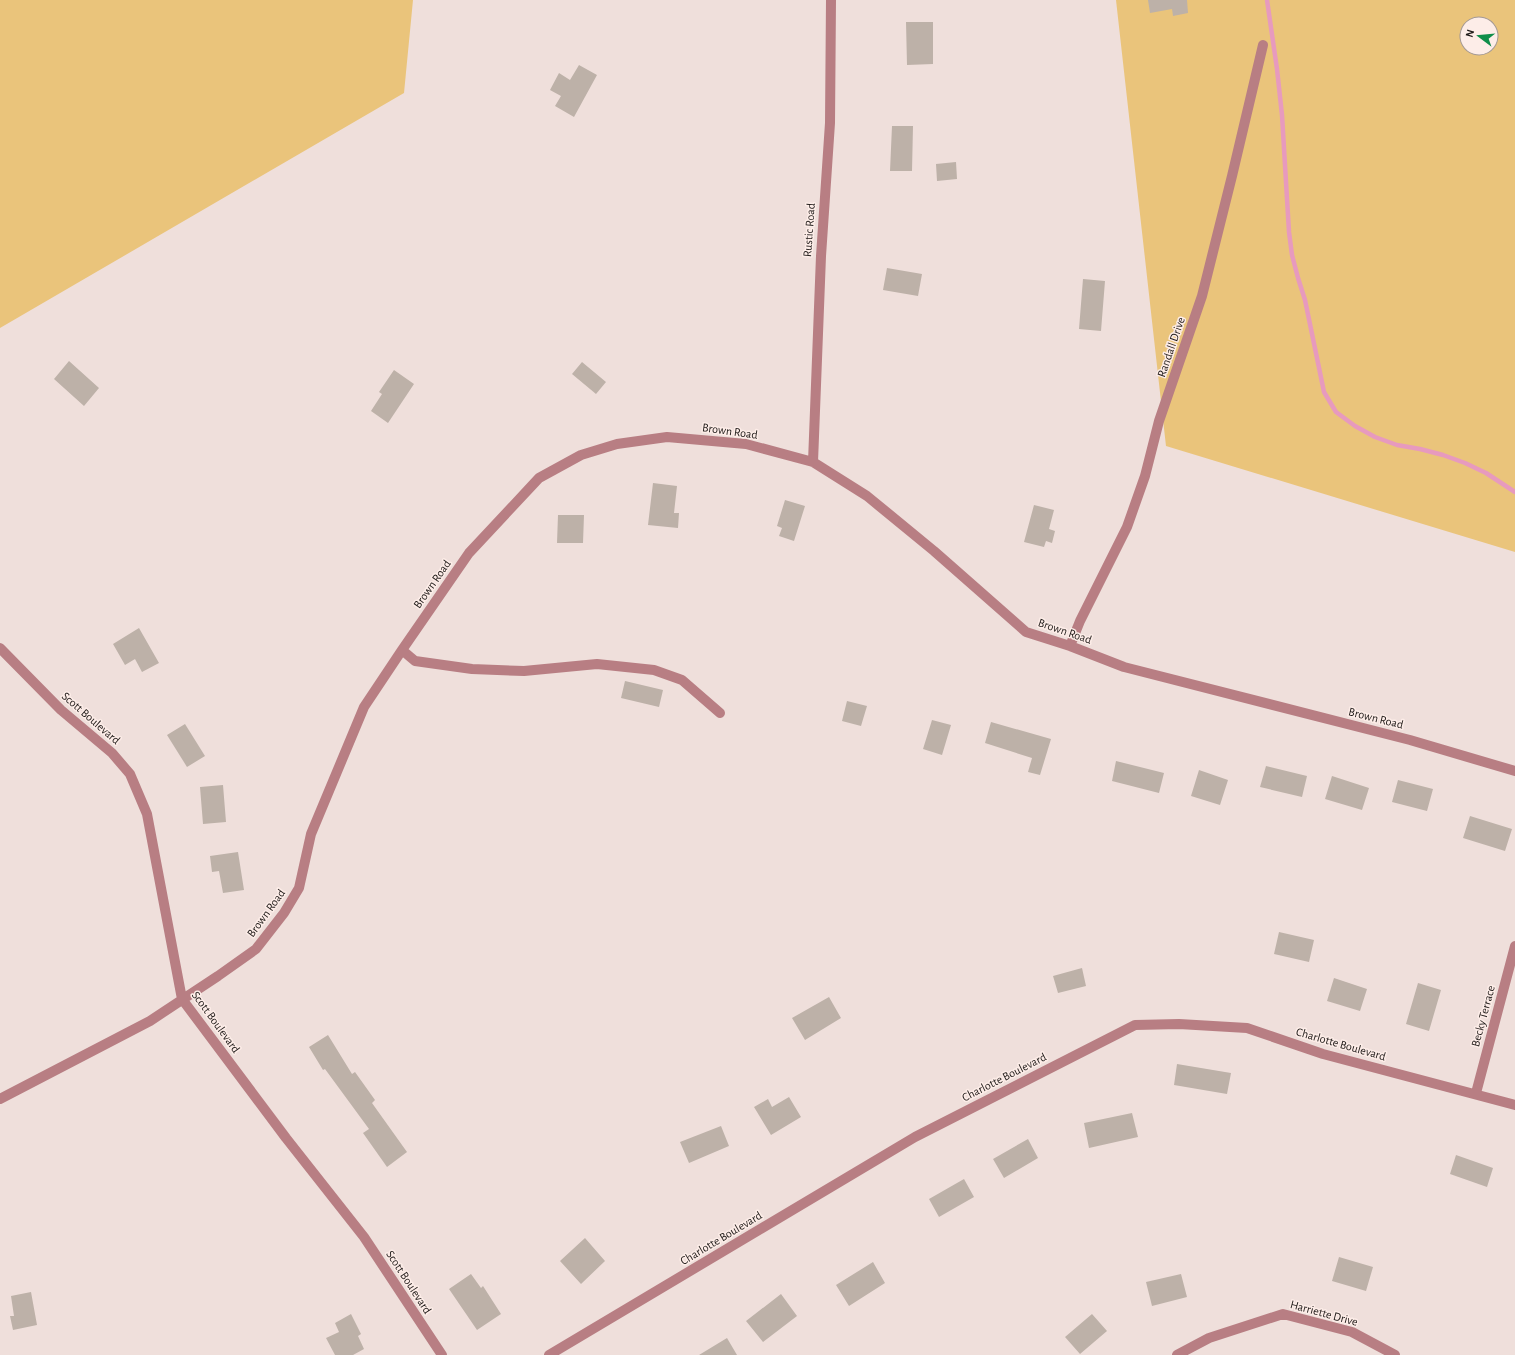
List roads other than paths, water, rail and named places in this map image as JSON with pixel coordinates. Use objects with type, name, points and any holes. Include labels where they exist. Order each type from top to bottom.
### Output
[{"type":"street","name":"Rustic Road","points":[[813,462],[821,256],[830,123],[831,0]]},
{"type":"street","name":"Randall Drive","points":[[1070,646],[1080,621],[1127,527],[1145,476],[1159,421],[1202,296],[1232,176],[1262,45]]},
{"type":"street","name":"Brown Road","points":[[0,1099],[150,1021],[256,949],[284,913],[299,888],[311,834],[364,707],[469,553],[539,478],[581,456],[617,444],[667,437],[746,444],[813,462],[867,496],[934,551],[1026,632],[1070,646],[1124,668],[1410,740],[1515,771]]},
{"type":"street","name":"Scott Boulevard","points":[[0,648],[61,710],[112,753],[130,774],[147,814],[182,999],[286,1138],[364,1238],[442,1355]]},
{"type":"street","points":[[402,650],[415,661],[472,669],[524,671],[597,664],[654,670],[682,680],[720,713]]},
{"type":"street","name":"Becky Terrace","points":[[1476,1093],[1515,946]]},
{"type":"street","name":"Charlotte Boulevard","points":[[549,1355],[915,1137],[1135,1025],[1179,1024],[1247,1028],[1323,1054],[1515,1104]]},
{"type":"street","name":"Harriette Drive","points":[[1177,1355],[1209,1338],[1283,1314],[1352,1332],[1395,1355]]},
{"type":"waterway","points":[[1267,0],[1282,115],[1289,232],[1292,255],[1305,300],[1324,392],[1336,412],[1355,426],[1375,437],[1397,445],[1443,455],[1465,463],[1486,473],[1515,492]]}]
